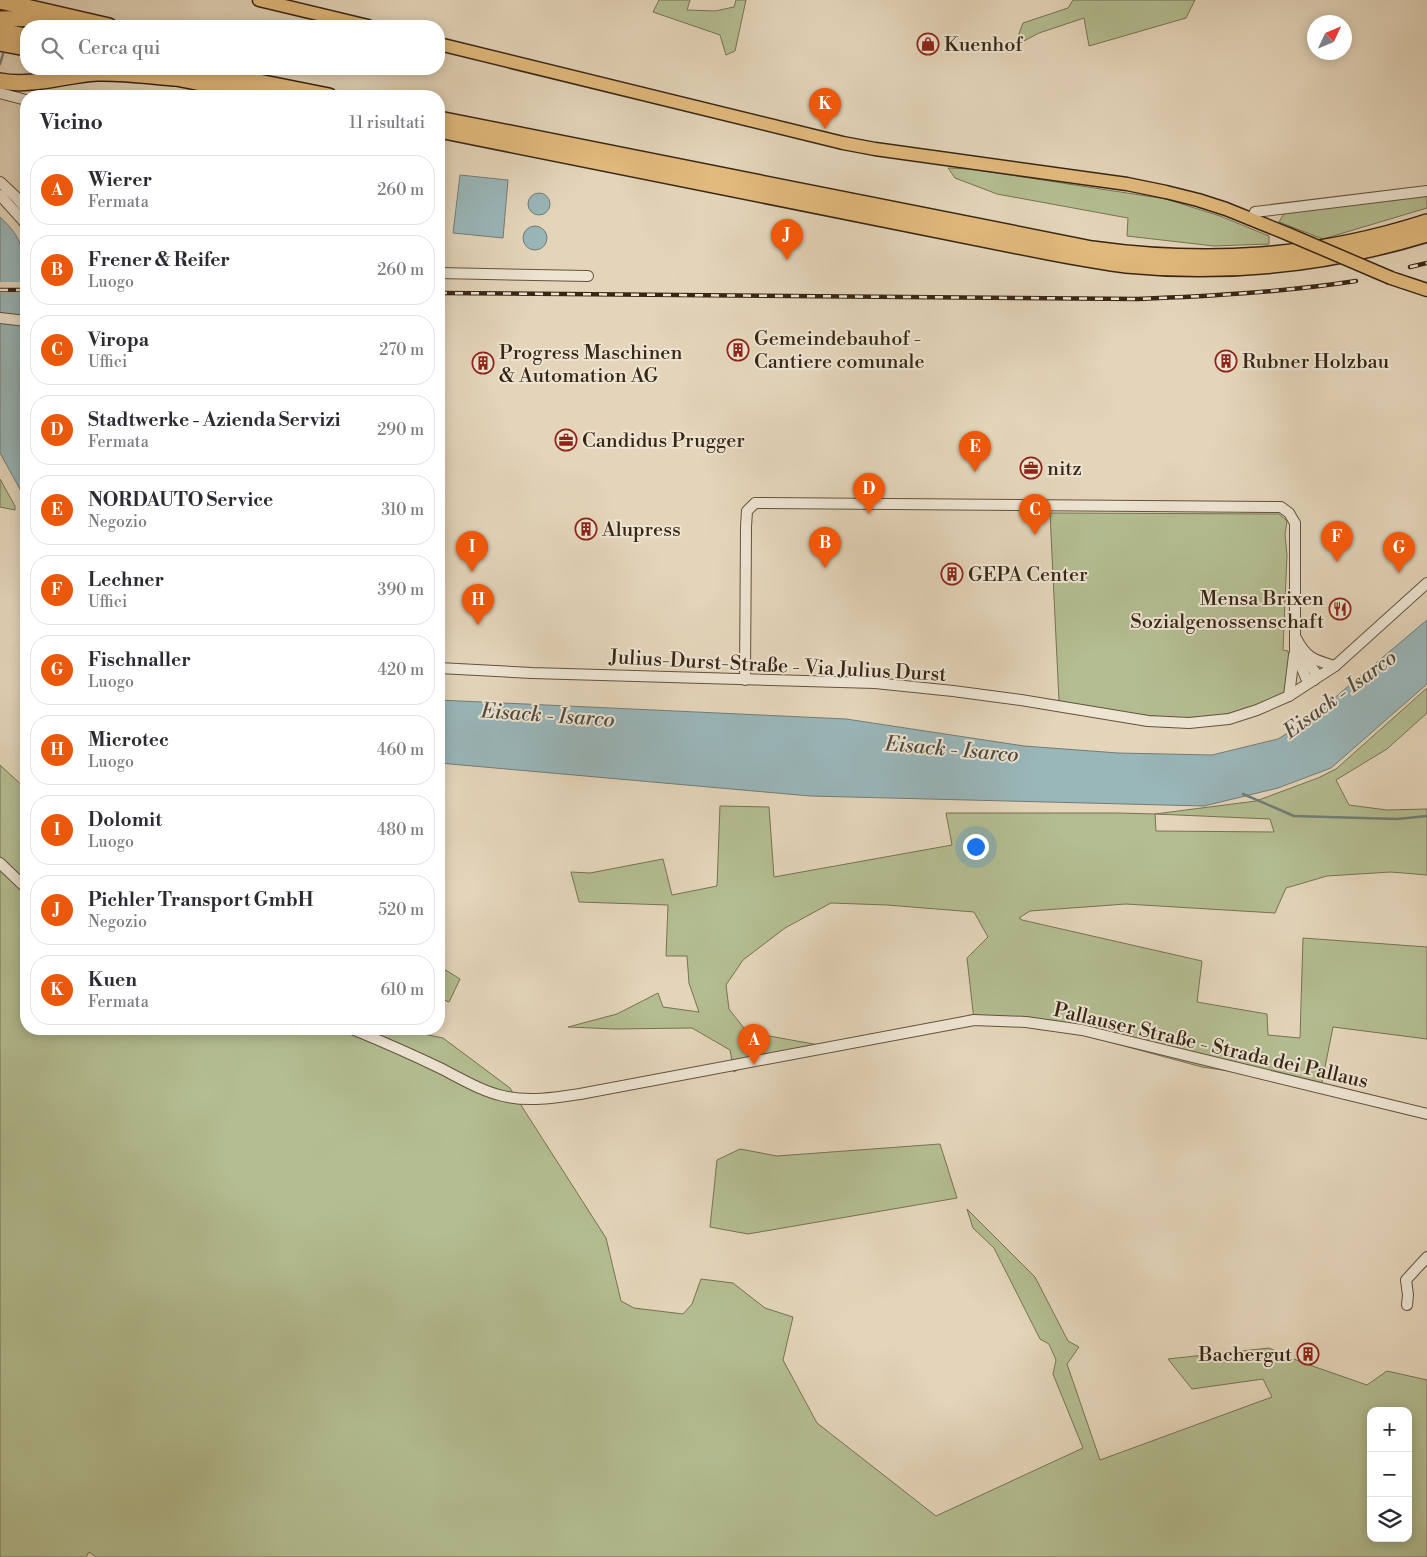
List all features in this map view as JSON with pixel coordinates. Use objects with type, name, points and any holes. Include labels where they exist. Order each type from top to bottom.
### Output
[{"type":"highway","points":[[0,1],[86,20]]},
{"type":"highway","points":[[0,19],[78,18]]},
{"type":"highway","points":[[0,30],[20,35]]},
{"type":"highway","points":[[0,43],[20,47]]},
{"type":"highway","points":[[0,81],[11,83],[35,82],[85,75]]},
{"type":"highway","points":[[129,75],[175,78]]},
{"type":"highway","points":[[159,75],[236,90]]},
{"type":"highway","points":[[223,75],[300,90]]},
{"type":"highway","points":[[254,75],[290,88]]},
{"type":"highway","points":[[445,119],[1124,254],[1197,258],[1276,255],[1344,244],[1427,222]]},
{"type":"highway","points":[[445,131],[1038,250],[1125,265],[1197,269],[1286,265],[1348,255],[1427,234]]},
{"type":"main road","points":[[259,0],[343,20]]},
{"type":"main road","points":[[445,45],[843,143],[1127,184],[1166,192],[1198,200],[1252,219],[1391,278],[1427,290]]},
{"type":"street","points":[[0,93],[20,98]]},
{"type":"street","points":[[0,182],[20,209]]},
{"type":"street","points":[[1252,219],[1255,212],[1427,191]]},
{"type":"street","points":[[0,195],[20,212]]},
{"type":"street","points":[[445,273],[588,276]]},
{"type":"street","points":[[0,318],[20,321]]},
{"type":"street","points":[[745,680],[746,527],[747,511],[755,503],[1280,507],[1290,513],[1295,523],[1295,637],[1298,651],[1289,696]]},
{"type":"street","name":"Julius-Durst-Straße - Via Julius Durst","points":[[445,668],[532,673],[876,683],[1021,700],[1148,721],[1189,723],[1229,719],[1258,710],[1289,696],[1336,666],[1427,583]]},
{"type":"street","points":[[1298,651],[1320,662],[1336,666]]},
{"type":"street","points":[[1298,651],[1316,672],[1314,680]]},
{"type":"street","points":[[0,863],[20,882]]},
{"type":"street","name":"Pallauser Straße - Strada dei Pallaus","points":[[366,1035],[414,1055],[485,1090],[503,1096],[530,1099],[580,1094],[974,1020],[1026,1022],[1082,1030],[1427,1114]]},
{"type":"street","points":[[1407,1305],[1406,1280],[1427,1257]]},
{"type":"green space","points":[[659,0],[690,0],[687,10],[715,11],[734,7],[736,0],[746,0],[735,51],[726,55],[720,35],[653,12]]},
{"type":"green space","points":[[1073,0],[1195,0],[1186,18],[1089,46],[1084,18],[1039,33],[1020,43],[1017,39],[1023,23],[1068,8]]},
{"type":"green space","points":[[948,168],[971,169],[1166,199],[1220,216],[1269,236],[1269,244],[1214,246],[1127,236],[1128,218],[997,194],[955,178]]},
{"type":"green space","points":[[1427,187],[1427,208],[1323,239],[1279,222],[1286,210]]},
{"type":"green space","points":[[0,479],[15,506],[15,510],[0,507]]},
{"type":"green space","points":[[1050,513],[1279,514],[1287,521],[1285,534],[1287,555],[1283,650],[1288,651],[1290,668],[1288,683],[1283,694],[1246,710],[1194,717],[1149,716],[1059,701]]},
{"type":"green space","points":[[1427,688],[1427,713],[1387,749],[1336,780],[1349,805],[1387,810],[1427,809],[1427,875],[1391,872],[1327,876],[1286,888],[1275,913],[1126,904],[1030,911],[1019,918],[1202,961],[1197,1002],[1267,1014],[1268,1035],[1300,1038],[1303,938],[1427,947],[1427,1039],[1333,1027],[1321,1087],[1289,1080],[1202,1067],[1069,1031],[974,1020],[967,958],[988,937],[974,912],[887,905],[831,903],[785,928],[743,960],[726,985],[729,1009],[747,1032],[830,1047],[753,1061],[734,1072],[730,1050],[692,1028],[615,1029],[568,1027],[617,1014],[658,993],[663,1007],[699,1012],[689,983],[687,956],[666,956],[668,905],[579,902],[571,872],[590,873],[663,859],[672,895],[717,886],[720,806],[769,807],[774,877],[952,845],[946,813],[1155,814],[1256,801],[1318,778],[1336,769]],"holes":[[[1155,814],[1270,819],[1274,832],[1156,831]]]},
{"type":"green space","points":[[0,765],[20,783],[20,1035],[428,1035],[443,1038],[510,1088],[606,1238],[621,1301],[634,1308],[683,1314],[692,1304],[701,1279],[733,1283],[765,1308],[793,1317],[783,1360],[817,1423],[936,1516],[1083,1448],[1053,1374],[1056,1360],[1049,1344],[1040,1339],[994,1248],[973,1228],[967,1209],[1035,1277],[1068,1341],[1079,1347],[1067,1364],[1100,1460],[1272,1397],[1263,1379],[1192,1389],[1168,1359],[1269,1348],[1301,1362],[1367,1385],[1387,1371],[1427,1380],[1427,1557],[96,1557],[89,1552],[86,1557],[0,1557]]},
{"type":"green space","points":[[445,970],[460,979],[449,1002],[445,1000]]},
{"type":"green space","points":[[940,1144],[957,1198],[748,1234],[710,1227],[717,1160],[740,1149],[777,1156]]},
{"type":"water","points":[[460,175],[508,180],[503,238],[453,233]]},
{"type":"water","points":[[539,193],[547,196],[550,204],[547,212],[539,215],[531,212],[528,204],[531,196]]},
{"type":"water","points":[[0,217],[12,229],[20,244],[20,489],[0,453]]},
{"type":"water","points":[[535,226],[540,227],[546,233],[546,243],[540,249],[535,250],[530,249],[524,243],[523,238],[524,233],[530,227]]},
{"type":"water","name":"Eisack - Isarco","points":[[1427,620],[1427,684],[1331,768],[1278,788],[1204,806],[810,796],[445,764],[445,700],[846,719],[1024,746],[1118,753],[1212,755],[1278,739],[1307,721]]},
{"type":"pier","points":[[0,282],[20,282],[20,293],[0,293]]},
{"type":"waterway","points":[[0,64],[3,54]]},
{"type":"waterway","points":[[1243,794],[1294,816],[1397,819],[1427,816]]},
{"type":"railway","points":[[1410,267],[1427,263]]},
{"type":"railway","points":[[445,293],[1138,299],[1247,293],[1356,281]]},
{"type":"railway","points":[[0,290],[20,290]]},
{"type":"place","name":"Kuenhof","points":[[928,44]]},
{"type":"place","name":"Kuen","points":[[825,129]]},
{"type":"place","name":"Pichler Transport GmbH","points":[[787,260]]},
{"type":"place","name":"Gemeindebauhof - Cantiere comunale","points":[[738,350]]},
{"type":"place","name":"Rubner Holzbau","points":[[1226,361]]},
{"type":"place","name":"Progress Maschinen & Automation AG","points":[[483,363]]},
{"type":"place","name":"Candidus Prugger","points":[[566,440]]},
{"type":"place","name":"nitz","points":[[1031,468]]},
{"type":"place","name":"NORDAUTO Service","points":[[975,472]]},
{"type":"place","name":"Stadtwerke - Azienda Servizi","points":[[869,514]]},
{"type":"place","name":"Alupress","points":[[586,529]]},
{"type":"place","name":"Viropa","points":[[1035,535]]},
{"type":"place","name":"Lechner","points":[[1337,562]]},
{"type":"place","name":"Frener & Reifer","points":[[825,568]]},
{"type":"place","name":"Dolomit","points":[[472,572]]},
{"type":"place","name":"Fischnaller","points":[[1399,573]]},
{"type":"place","name":"GEPA Center","points":[[952,574]]},
{"type":"place","name":"Mensa Brixen Sozialgenossenschaft","points":[[1340,609]]},
{"type":"place","name":"Microtec","points":[[478,625]]},
{"type":"place","name":"Wierer","points":[[754,1065]]},
{"type":"place","name":"Bachergut","points":[[1308,1354]]}]
